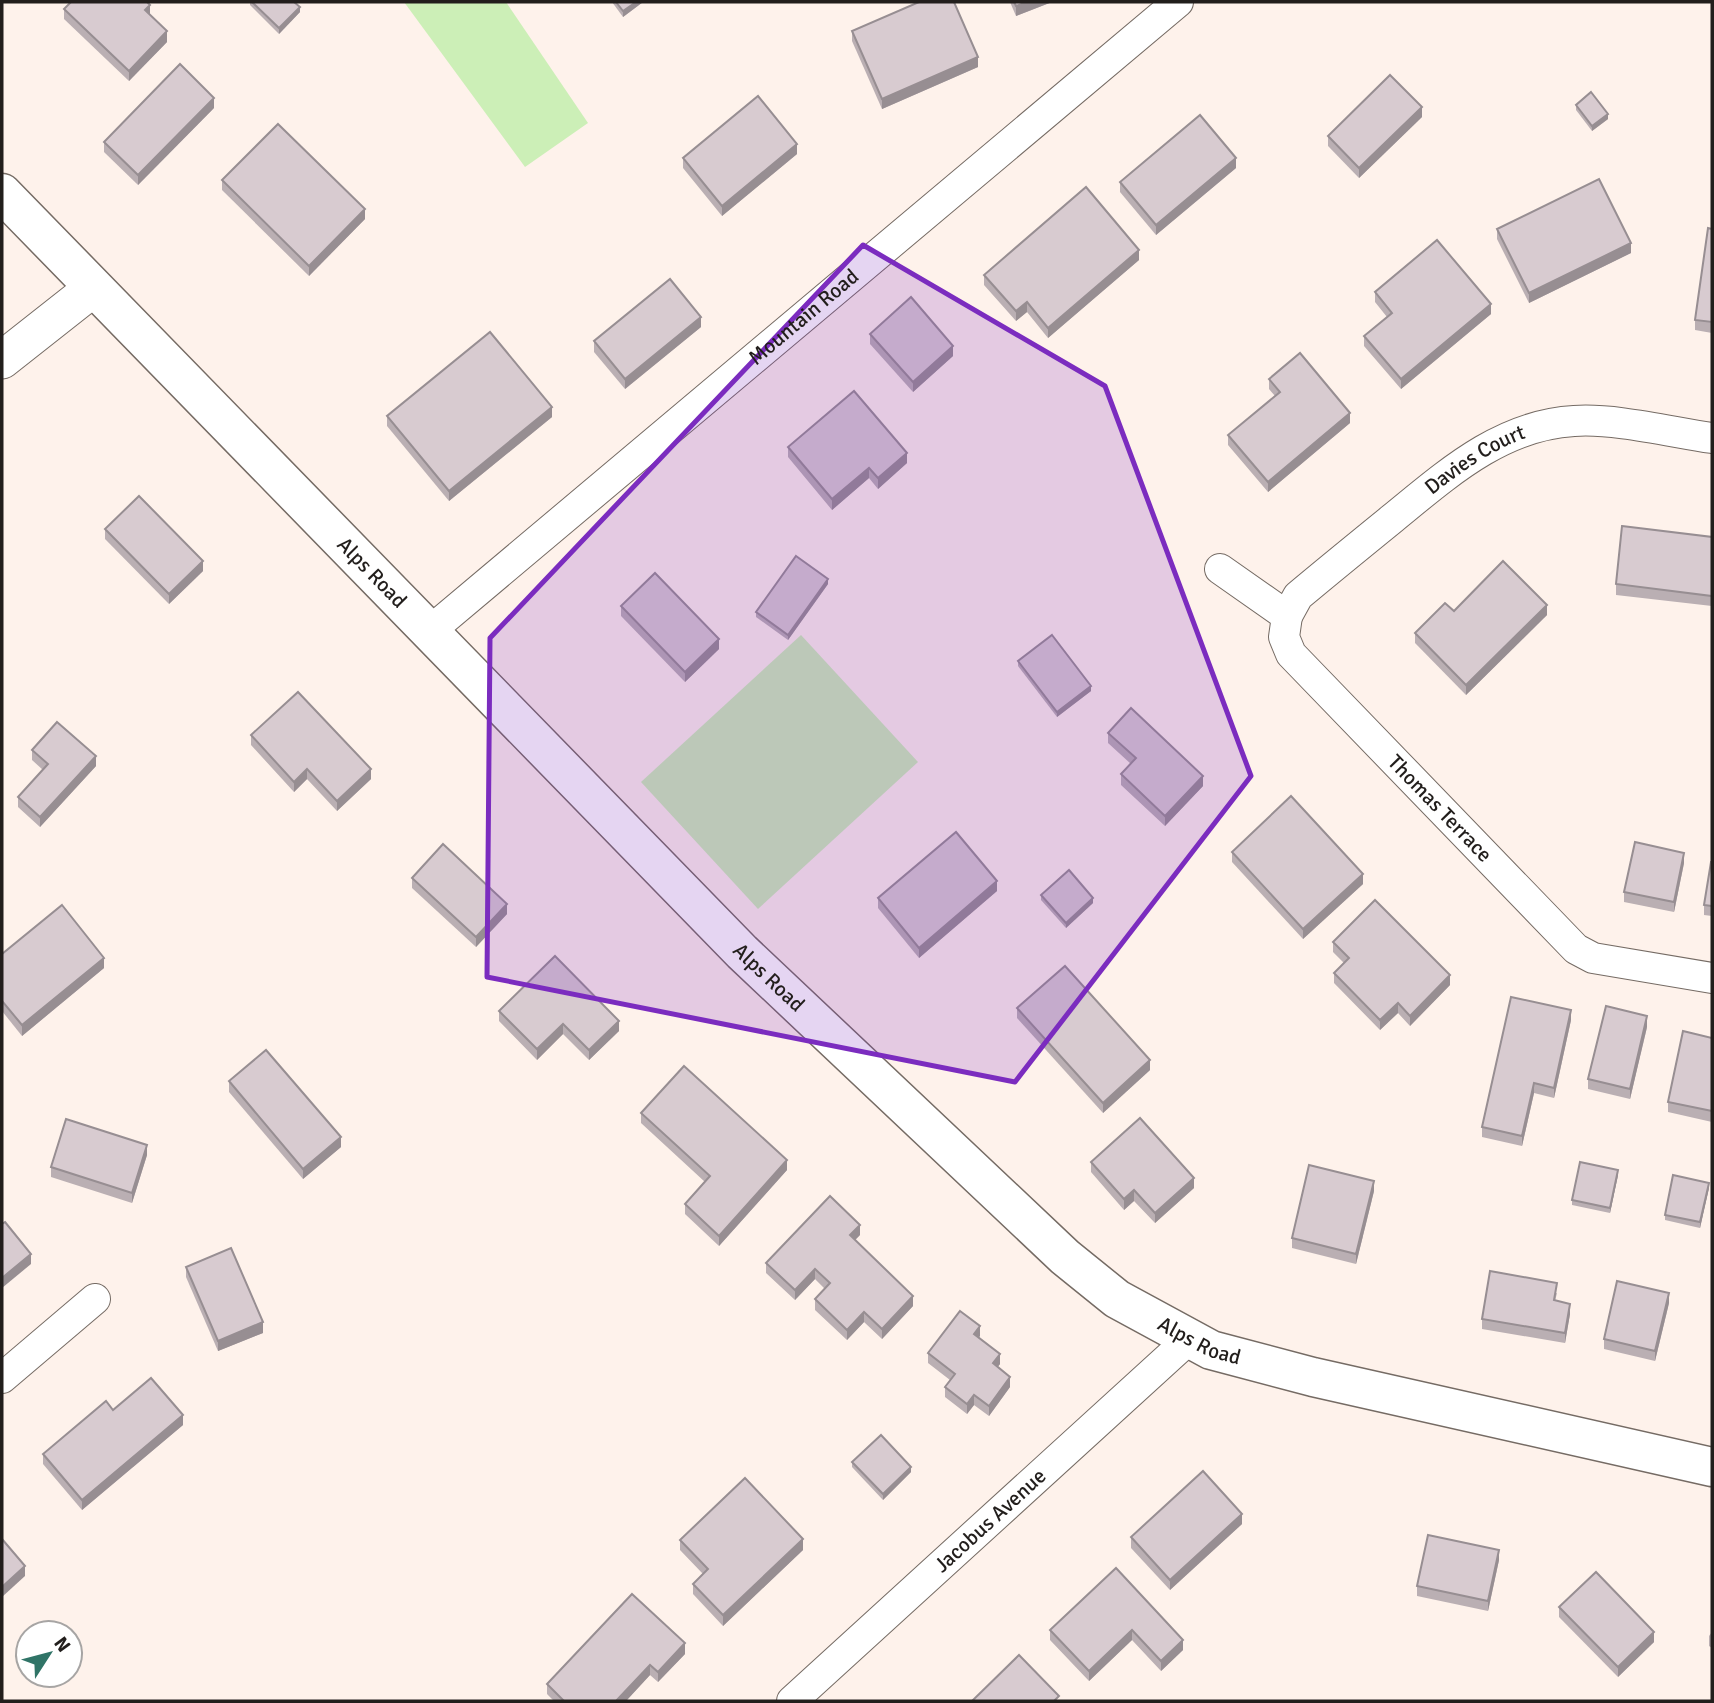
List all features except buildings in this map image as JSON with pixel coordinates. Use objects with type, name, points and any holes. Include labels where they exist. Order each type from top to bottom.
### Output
[{"type":"main road","name":"Alps Road","points":[[2,193],[92,289],[742,952],[1065,1256],[1117,1299],[1188,1340],[1211,1350],[1313,1377],[1712,1466]]},
{"type":"street","name":"Mountain Road","points":[[430,631],[1178,2]]},
{"type":"street","points":[[2,360],[92,289]]},
{"type":"street","name":"Davies Court","points":[[1287,616],[1297,596],[1457,466],[1494,443],[1533,428],[1574,421],[1612,423],[1712,438]]},
{"type":"street","points":[[1220,569],[1287,616]]},
{"type":"street","name":"Thomas Terrace","points":[[1287,616],[1284,637],[1291,654],[1576,949],[1593,958],[1712,978]]},
{"type":"street","points":[[2,1378],[95,1299]]},
{"type":"street","name":"Jacobus Avenue","points":[[792,1701],[1188,1340]]},
{"type":"highlighted area","points":[[863,245],[1105,386],[1251,776],[1015,1082],[487,977],[490,638]]},
{"type":"green space","points":[[404,2],[506,2],[588,123],[525,167]]},
{"type":"green space","points":[[801,635],[918,762],[758,909],[641,782]]}]
